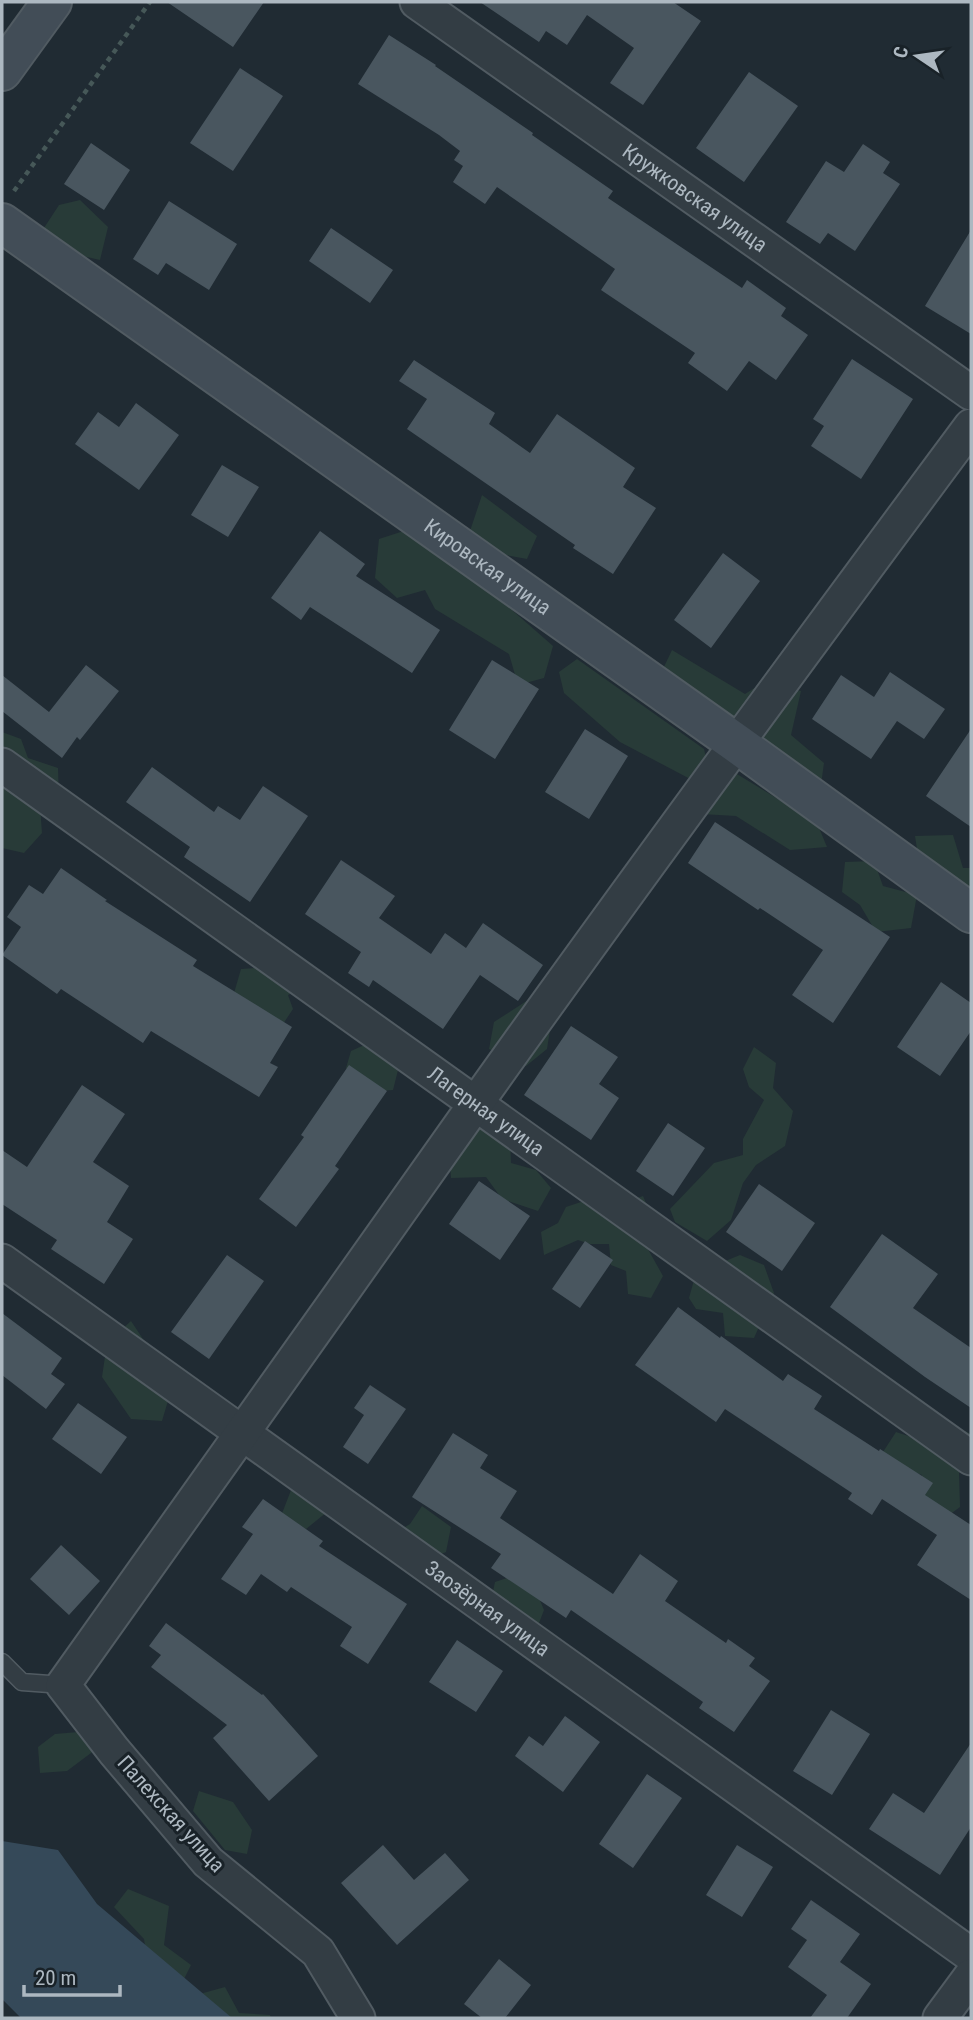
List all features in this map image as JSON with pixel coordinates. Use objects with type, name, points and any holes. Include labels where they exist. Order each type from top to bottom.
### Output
[{"type":"street","points":[[2,71],[52,2]]},
{"type":"street","name":"Кружковская улица","points":[[417,2],[971,393]]},
{"type":"street","name":"Кировская улица","points":[[8,208],[971,914]]},
{"type":"street","points":[[63,1685],[736,743],[971,426]]},
{"type":"street","name":"Лагерная улица","points":[[2,765],[971,1458]]},
{"type":"street","name":"Заозёрная улица","points":[[2,1261],[971,1955]]},
{"type":"street","name":"Палехская улица","points":[[63,1685],[114,1751],[208,1862],[318,1952],[358,2018]]},
{"type":"street","points":[[940,2018],[971,1976]]},
{"type":"lane","points":[[2,1662],[22,1682],[63,1685]]},
{"type":"path","points":[[8,208],[150,2]]},
{"type":"green space","points":[[80,200],[108,227],[100,260],[52,249],[42,231],[59,205]]},
{"type":"green space","points":[[482,495],[537,536],[527,559],[506,555],[487,588],[553,646],[544,678],[518,685],[509,654],[435,609],[425,590],[397,598],[375,578],[379,539],[416,527],[470,531]]},
{"type":"green space","points":[[672,650],[745,694],[764,682],[801,691],[791,735],[824,763],[821,785],[686,709],[662,671]]},
{"type":"green space","points":[[577,659],[704,749],[708,766],[732,771],[817,823],[827,847],[790,850],[736,816],[701,814],[694,781],[620,742],[564,693],[559,672]]},
{"type":"green space","points":[[2,732],[21,739],[28,758],[58,768],[59,800],[40,806],[42,833],[24,853],[2,848]]},
{"type":"green space","points":[[953,835],[963,868],[971,868],[971,900],[920,868],[915,836]]},
{"type":"green space","points":[[874,861],[883,886],[917,895],[911,928],[876,932],[860,905],[842,892],[845,862]]},
{"type":"green space","points":[[270,967],[304,986],[288,995],[293,1009],[281,1027],[232,1000],[241,969]]},
{"type":"green space","points":[[528,1000],[552,1017],[547,1049],[526,1066],[489,1049],[494,1022]]},
{"type":"green space","points":[[371,1042],[400,1062],[393,1090],[366,1092],[346,1068],[351,1051]]},
{"type":"green space","points":[[754,1047],[776,1063],[773,1088],[793,1111],[785,1146],[756,1165],[743,1183],[731,1220],[707,1241],[675,1222],[670,1209],[714,1163],[743,1155],[743,1139],[764,1100],[749,1087],[743,1069]]},
{"type":"green space","points":[[489,1123],[510,1138],[511,1163],[536,1170],[551,1188],[538,1211],[502,1199],[486,1177],[451,1178],[449,1149]]},
{"type":"green space","points":[[643,1196],[653,1220],[644,1242],[663,1276],[651,1298],[628,1294],[626,1271],[611,1265],[609,1244],[590,1244],[578,1240],[544,1255],[541,1232],[558,1223],[566,1207],[590,1199],[609,1208]]},
{"type":"green space","points":[[740,1255],[764,1265],[774,1293],[754,1338],[725,1336],[723,1313],[696,1309],[689,1298],[696,1273]]},
{"type":"green space","points":[[131,1321],[147,1345],[170,1394],[162,1421],[131,1419],[102,1377],[107,1343]]},
{"type":"green space","points":[[965,1431],[971,1434],[971,1451],[959,1473],[960,1507],[945,1518],[916,1503],[922,1475],[891,1464],[881,1455],[896,1432],[936,1445]]},
{"type":"green space","points":[[293,1485],[327,1512],[306,1529],[281,1516]]},
{"type":"green space","points":[[422,1506],[451,1527],[446,1552],[410,1567],[384,1540],[410,1524]]},
{"type":"green space","points":[[528,1571],[544,1610],[531,1644],[488,1615],[495,1582]]},
{"type":"green space","points":[[78,1732],[95,1750],[67,1771],[40,1773],[38,1747],[55,1734]]},
{"type":"green space","points":[[199,1791],[233,1802],[252,1830],[247,1854],[225,1850],[193,1811]]},
{"type":"green space","points":[[128,1889],[169,1906],[164,1945],[191,1965],[181,1985],[150,1976],[144,1939],[114,1907]]},
{"type":"green space","points":[[225,1987],[239,2013],[270,2015],[271,2018],[196,2018],[196,1995]]},
{"type":"water","points":[[2,1841],[58,1850],[97,1904],[232,2018],[21,2018],[2,1999]]},
{"type":"building","points":[[167,2],[264,2],[233,47]]},
{"type":"building","points":[[480,2],[673,2],[701,21],[643,105],[610,83],[634,48],[587,15],[567,45],[546,31],[539,42]]},
{"type":"building","points":[[389,35],[436,65],[613,191],[608,198],[742,288],[747,280],[786,308],[781,316],[808,335],[776,380],[749,361],[727,391],[688,363],[695,353],[601,290],[615,269],[497,187],[485,204],[453,182],[463,166],[454,160],[460,151],[358,84]]},
{"type":"building","points":[[240,68],[283,96],[233,171],[190,143]]},
{"type":"building","points":[[749,72],[798,106],[744,182],[696,148]]},
{"type":"building","points":[[91,143],[130,170],[104,210],[64,184]]},
{"type":"building","points":[[863,144],[890,162],[883,173],[900,184],[855,251],[828,233],[820,244],[786,222],[826,161],[844,172]]},
{"type":"building","points":[[169,201],[237,244],[209,290],[166,263],[158,275],[133,259]]},
{"type":"building","points":[[331,228],[393,270],[370,303],[309,261]]},
{"type":"building","points":[[971,230],[971,334],[925,306]]},
{"type":"building","points":[[852,359],[913,399],[861,479],[811,446],[824,426],[813,419]]},
{"type":"building","points":[[414,360],[495,413],[489,424],[530,453],[557,414],[635,468],[623,487],[656,508],[613,574],[407,429],[427,399],[399,381]]},
{"type":"building","points":[[136,403],[179,435],[139,490],[75,444],[98,412],[119,427]]},
{"type":"building","points":[[222,465],[259,487],[228,537],[191,515]]},
{"type":"building","points":[[320,531],[365,564],[356,576],[440,630],[412,673],[310,607],[301,620],[271,598]]},
{"type":"building","points":[[723,553],[760,581],[711,648],[674,620]]},
{"type":"building","points":[[492,660],[539,689],[495,759],[449,730]]},
{"type":"building","points":[[86,665],[119,691],[80,740],[77,737],[62,758],[2,711],[2,675],[49,712]]},
{"type":"building","points":[[890,672],[945,709],[924,739],[897,721],[871,759],[812,719],[841,675],[874,697]]},
{"type":"building","points":[[585,729],[628,756],[589,819],[545,792]]},
{"type":"building","points":[[971,729],[971,827],[926,796]]},
{"type":"building","points":[[152,767],[214,812],[218,806],[240,820],[263,786],[308,816],[250,902],[184,857],[190,847],[126,802]]},
{"type":"building","points":[[715,822],[890,937],[833,1023],[792,995],[823,950],[688,863]]},
{"type":"building","points":[[341,860],[395,896],[379,918],[431,954],[445,933],[466,948],[483,923],[543,965],[518,1001],[480,975],[443,1029],[373,980],[369,987],[348,973],[361,952],[305,914]]},
{"type":"building","points":[[61,868],[107,900],[105,901],[197,960],[193,966],[292,1027],[270,1063],[278,1067],[259,1097],[151,1031],[143,1043],[61,989],[57,994],[2,955],[21,927],[7,917],[29,885],[43,894]]},
{"type":"building","points":[[941,982],[971,1003],[971,1031],[940,1076],[897,1047]]},
{"type":"building","points":[[571,1026],[618,1057],[599,1084],[619,1098],[591,1140],[524,1095]]},
{"type":"building","points":[[349,1065],[387,1091],[335,1166],[339,1169],[296,1227],[259,1199],[304,1137],[301,1135]]},
{"type":"building","points":[[82,1085],[125,1114],[93,1162],[129,1186],[107,1222],[133,1239],[104,1284],[51,1249],[57,1240],[2,1204],[2,1150],[27,1167]]},
{"type":"building","points":[[668,1123],[705,1148],[673,1196],[636,1171]]},
{"type":"building","points":[[479,1181],[530,1216],[500,1260],[449,1224]]},
{"type":"building","points":[[759,1184],[815,1223],[782,1271],[726,1232]]},
{"type":"building","points":[[882,1234],[938,1274],[913,1308],[971,1348],[971,1408],[830,1307]]},
{"type":"building","points":[[585,1241],[613,1260],[580,1308],[552,1289]]},
{"type":"building","points":[[227,1255],[264,1281],[209,1359],[171,1332]]},
{"type":"building","points":[[678,1307],[783,1381],[788,1374],[822,1396],[814,1409],[933,1483],[925,1495],[971,1525],[971,1600],[917,1565],[937,1535],[882,1499],[872,1515],[848,1499],[852,1493],[725,1409],[716,1422],[635,1365]]},
{"type":"building","points":[[2,1313],[62,1358],[51,1374],[65,1384],[46,1409],[2,1375]]},
{"type":"building","points":[[370,1385],[406,1409],[368,1464],[343,1447],[364,1415],[354,1408]]},
{"type":"building","points":[[78,1403],[127,1437],[101,1474],[52,1439]]},
{"type":"building","points":[[453,1433],[488,1455],[480,1468],[517,1491],[500,1518],[613,1594],[640,1554],[678,1581],[665,1601],[726,1643],[728,1639],[755,1658],[749,1666],[770,1681],[734,1732],[699,1708],[703,1702],[571,1610],[566,1618],[491,1568],[501,1554],[412,1497]]},
{"type":"building","points":[[263,1499],[323,1541],[319,1546],[407,1604],[368,1664],[340,1646],[352,1627],[291,1587],[287,1592],[261,1574],[246,1595],[221,1579],[253,1534],[242,1527]]},
{"type":"building","points":[[61,1545],[100,1581],[69,1615],[30,1579]]},
{"type":"building","points":[[166,1623],[263,1694],[318,1756],[269,1801],[213,1738],[227,1725],[151,1667],[161,1655],[149,1646]]},
{"type":"building","points":[[457,1640],[503,1671],[476,1712],[429,1682]]},
{"type":"building","points":[[831,1710],[870,1734],[832,1795],[793,1771]]},
{"type":"building","points":[[565,1716],[600,1742],[563,1792],[515,1756],[529,1736],[543,1746]]},
{"type":"building","points":[[971,1743],[971,1827],[940,1875],[869,1829],[893,1793],[924,1813]]},
{"type":"building","points":[[647,1774],[682,1798],[633,1868],[599,1844]]},
{"type":"building","points":[[383,1845],[414,1880],[445,1853],[469,1880],[397,1945],[341,1883]]},
{"type":"building","points":[[737,1845],[773,1867],[742,1917],[706,1895]]},
{"type":"building","points":[[811,1900],[860,1934],[840,1962],[871,1984],[847,2018],[810,2018],[827,1995],[788,1967],[807,1940],[791,1929]]},
{"type":"building","points":[[499,1959],[531,1985],[505,2018],[482,2018],[464,2004]]}]
